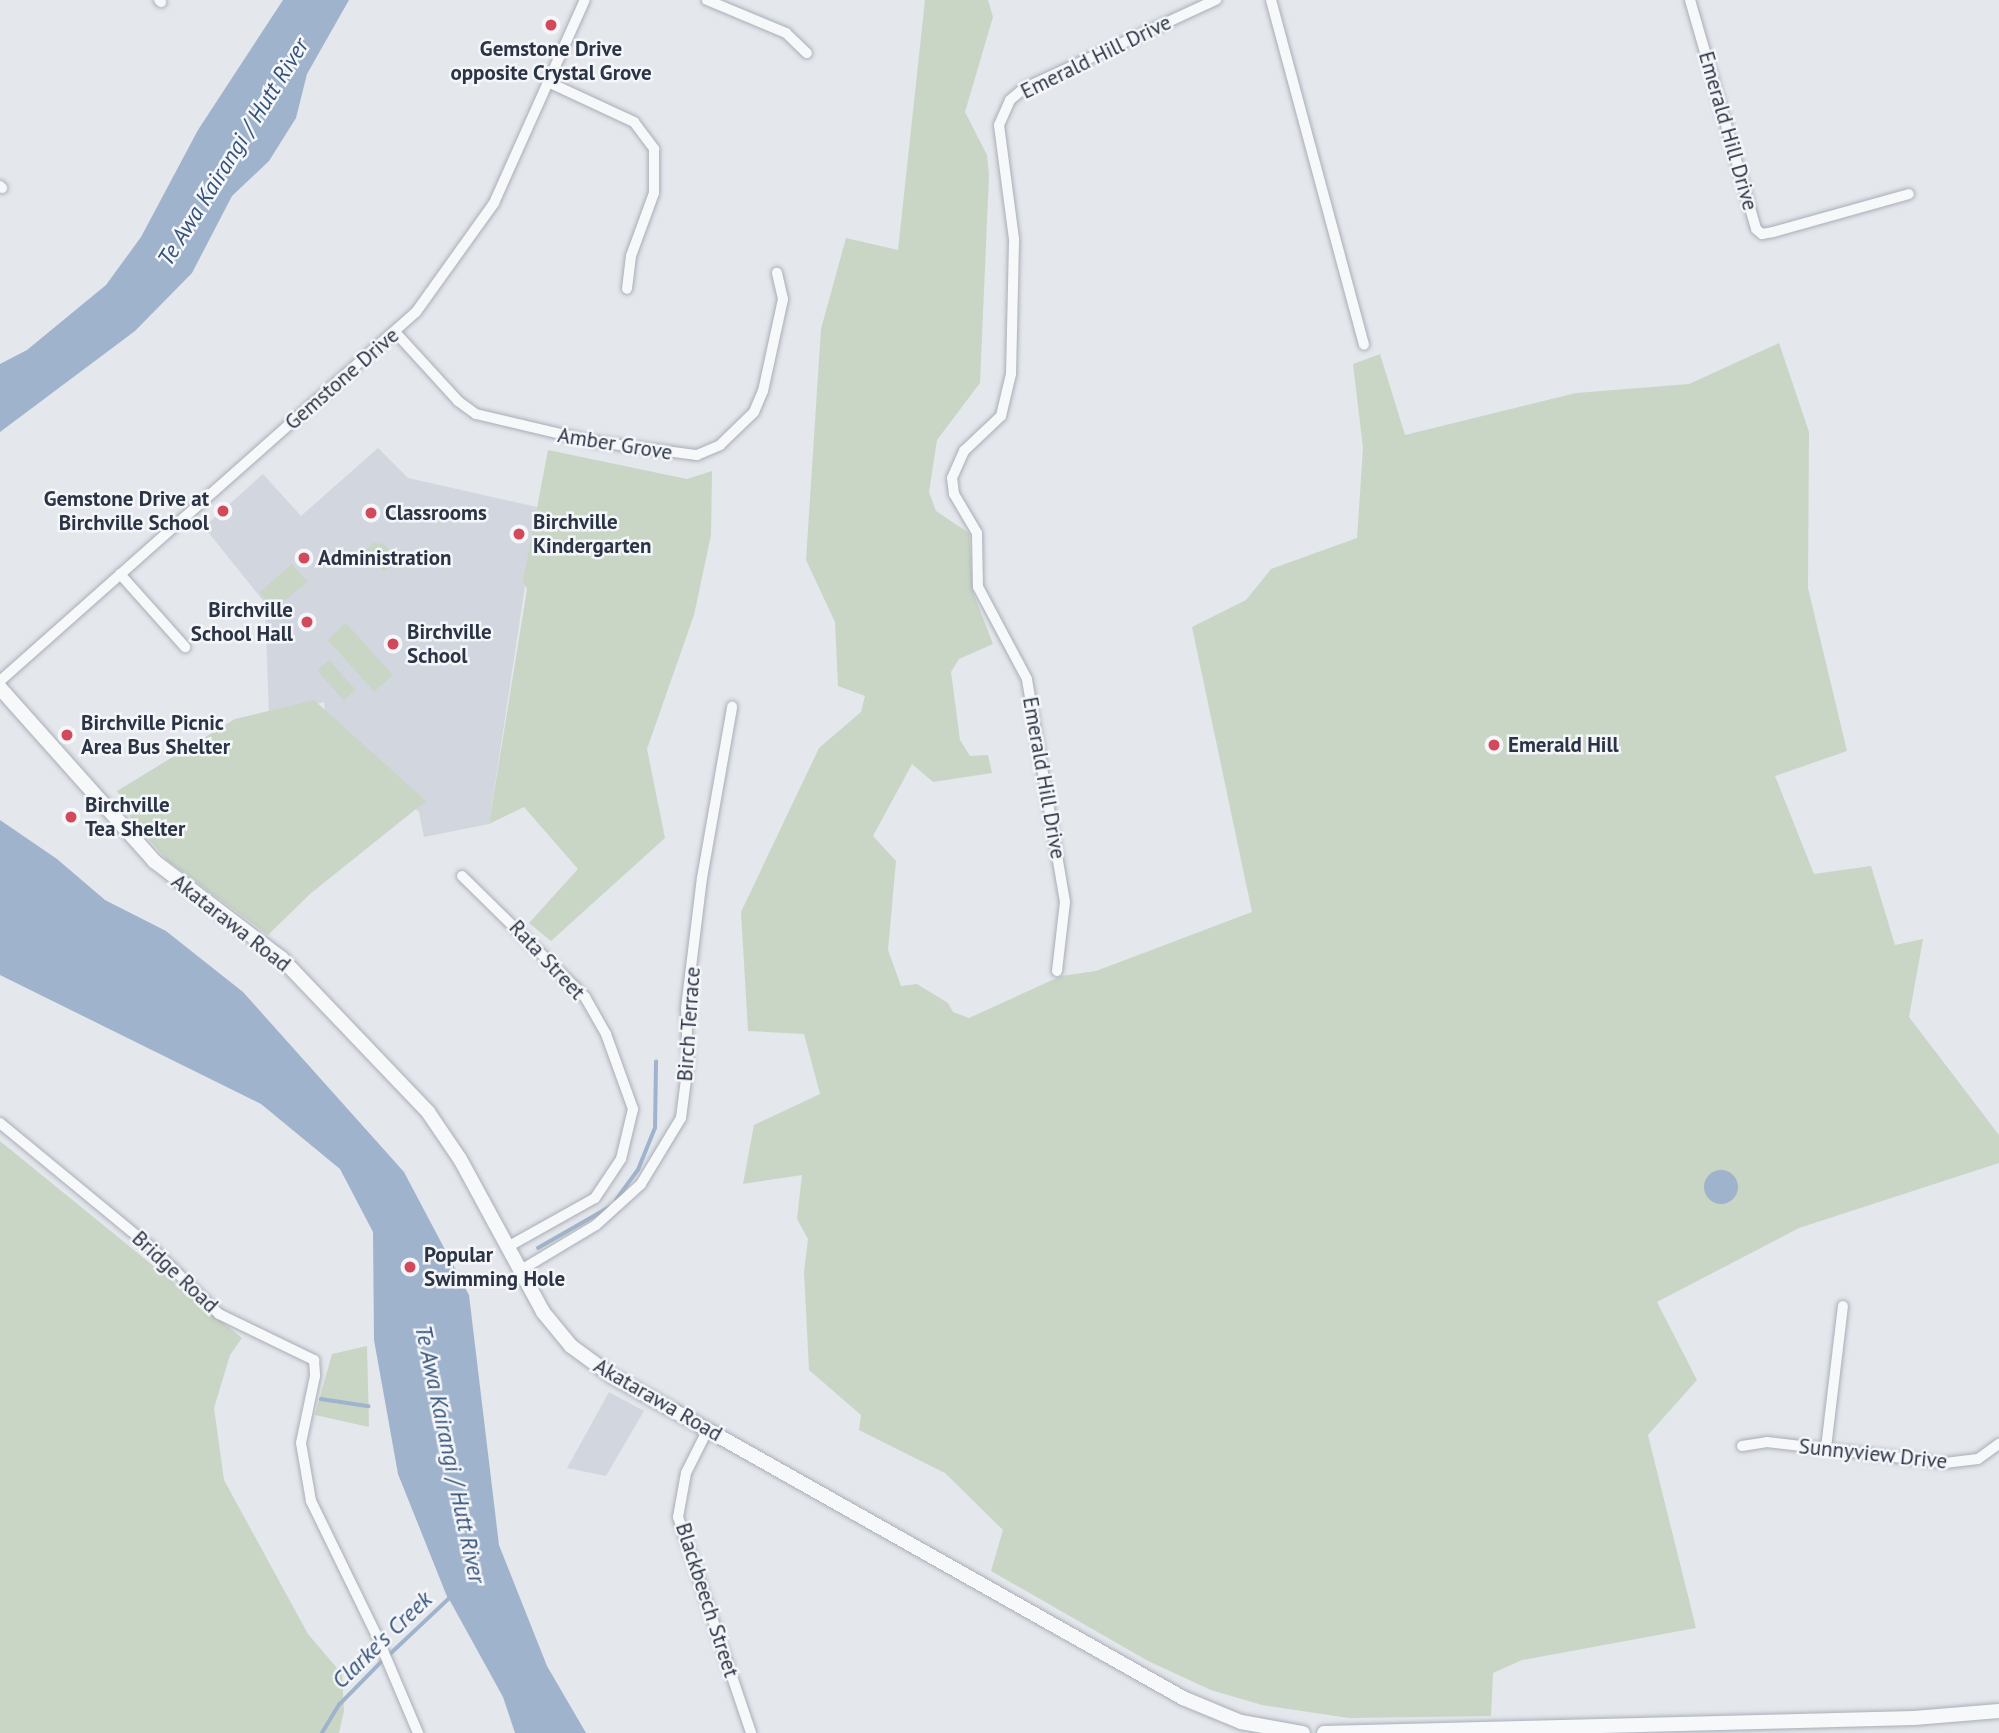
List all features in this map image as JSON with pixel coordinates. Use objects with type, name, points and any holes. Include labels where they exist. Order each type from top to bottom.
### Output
[{"type":"street","name":"Gemstone Drive","points":[[0,681],[396,333],[476,234],[512,170],[585,0]]},
{"type":"street","points":[[707,0],[786,33],[807,53]]},
{"type":"street","name":"Emerald Hill Drive","points":[[1057,971],[1065,902],[1027,679],[978,587],[977,533],[954,494],[951,478],[964,451],[1001,416],[1011,374],[1014,239],[999,125],[1010,100],[1023,89],[1216,0]]},
{"type":"street","points":[[1271,0],[1364,345]]},
{"type":"street","name":"Emerald Hill Drive","points":[[1690,0],[1756,229],[1762,234],[1773,232],[1909,194]]},
{"type":"street","points":[[550,83],[634,121],[654,149],[654,193],[631,256],[627,289]]},
{"type":"street","name":"Amber Grove","points":[[396,333],[458,401],[475,414],[578,439],[697,455],[730,438],[754,412],[763,391],[783,299],[778,273]]},
{"type":"street","points":[[120,574],[185,647]]},
{"type":"street","name":"Akatarawa Road","points":[[0,688],[154,861],[281,958],[428,1112],[460,1159],[543,1312],[572,1346],[612,1376],[1183,1698],[1241,1722],[1303,1733]]},
{"type":"street","name":"Birch Terrace","points":[[521,1270],[596,1225],[641,1184],[681,1118],[688,1064],[686,1008],[702,878],[732,707]]},
{"type":"street","name":"Rata Street","points":[[462,876],[585,997],[607,1034],[634,1109],[621,1159],[595,1198],[509,1246]]},
{"type":"street","name":"Bridge Road","points":[[0,1123],[153,1249],[219,1314],[314,1360],[315,1376],[301,1443],[303,1466],[324,1535],[376,1634],[418,1733]]},
{"type":"street","points":[[1826,1448],[1843,1306]]},
{"type":"street","name":"Blackbeech Street","points":[[708,1429],[686,1472],[678,1517],[751,1733]]},
{"type":"street","name":"Sunnyview Drive","points":[[1742,1446],[1767,1442],[1945,1463],[1978,1459],[1999,1444]]},
{"type":"street","points":[[1324,1733],[1914,1718],[1999,1711]]},
{"type":"shaded area","name":"Birchville School","points":[[378,448],[408,478],[537,507],[489,824],[424,837],[419,812],[328,736],[324,702],[269,716],[265,603],[204,527],[263,474],[301,516]]},
{"type":"shaded area","points":[[609,1392],[644,1411],[606,1476],[567,1468]]},
{"type":"green space","points":[[925,0],[988,0],[993,17],[965,112],[987,155],[989,175],[980,383],[937,440],[929,492],[936,511],[969,533],[973,592],[993,644],[959,659],[951,672],[960,740],[970,756],[988,755],[992,773],[933,782],[912,764],[873,836],[896,861],[888,950],[901,986],[917,984],[948,1003],[953,1012],[969,1018],[1061,976],[1096,971],[1252,912],[1192,627],[1246,600],[1271,569],[1357,538],[1363,448],[1353,364],[1380,354],[1405,435],[1576,393],[1689,384],[1779,343],[1809,432],[1808,588],[1847,751],[1775,776],[1814,874],[1871,866],[1895,945],[1923,939],[1909,1017],[1999,1135],[1999,1163],[1799,1228],[1657,1302],[1697,1380],[1648,1435],[1696,1628],[1522,1660],[1493,1673],[1491,1716],[1349,1718],[1262,1705],[1211,1690],[1148,1661],[991,1571],[1003,1530],[945,1473],[859,1430],[861,1415],[809,1370],[804,1272],[808,1239],[797,1219],[802,1175],[743,1184],[754,1125],[820,1094],[804,1034],[748,1031],[741,912],[819,748],[861,712],[865,696],[838,686],[835,622],[806,560],[821,329],[846,238],[898,250]]},
{"type":"green space","points":[[548,450],[687,479],[712,471],[711,535],[694,615],[647,749],[665,838],[551,941],[529,923],[578,869],[524,807],[489,824],[527,589],[523,581]]},
{"type":"green space","points":[[373,543],[384,544],[398,560],[384,572],[364,552]]},
{"type":"green space","points":[[292,564],[307,581],[275,610],[260,592]]},
{"type":"green space","points":[[346,623],[393,675],[374,692],[327,640]]},
{"type":"green space","points":[[329,660],[356,690],[344,700],[317,671]]},
{"type":"green space","points":[[314,700],[426,801],[310,894],[268,935],[168,861],[132,820],[117,791],[235,719]]},
{"type":"green space","points":[[0,1141],[242,1338],[230,1355],[214,1408],[224,1480],[308,1634],[342,1674],[344,1711],[339,1733],[0,1733]]},
{"type":"green space","points":[[367,1346],[369,1427],[315,1415],[332,1354]]},
{"type":"water","name":"Te Awa Kairangi / Hutt River","points":[[283,0],[349,0],[307,74],[296,118],[269,161],[232,196],[192,273],[135,331],[0,432],[0,364],[27,350],[106,285],[141,237],[198,130]]},
{"type":"water","name":"Te Awa Kairangi / Hutt River","points":[[0,820],[57,859],[105,900],[166,931],[243,992],[404,1172],[469,1295],[499,1545],[547,1666],[586,1733],[515,1733],[503,1697],[449,1599],[456,1592],[448,1599],[398,1474],[374,1340],[373,1232],[340,1169],[261,1104],[0,975]]},
{"type":"water","points":[[1721,1170],[1733,1175],[1738,1187],[1733,1199],[1721,1204],[1709,1199],[1704,1187],[1709,1175]]},
{"type":"waterway","points":[[616,1200],[638,1170],[655,1128],[656,1062]]},
{"type":"waterway","points":[[538,1248],[608,1208]]},
{"type":"waterway","points":[[321,1399],[368,1406]]},
{"type":"waterway","name":"Clarke's Creek","points":[[389,1655],[460,1588]]},
{"type":"waterway","name":"Clarke's Creek","points":[[322,1733],[339,1705],[383,1660]]},
{"type":"place","name":"Gemstone Drive opposite Crystal Grove","points":[[551,25]]},
{"type":"place","name":"Gemstone Drive at Birchville School","points":[[223,511]]},
{"type":"place","name":"Classrooms","points":[[371,513]]},
{"type":"place","name":"Birchville Kindergarten","points":[[519,534]]},
{"type":"place","name":"Administration","points":[[304,558]]},
{"type":"place","name":"Birchville School Hall","points":[[307,622]]},
{"type":"place","name":"Birchville School","points":[[393,644]]},
{"type":"place","name":"Birchville Picnic Area Bus Shelter","points":[[67,735]]},
{"type":"place","name":"Emerald Hill","points":[[1494,745]]},
{"type":"place","name":"Birchville Tea Shelter","points":[[71,817]]},
{"type":"place","name":"Popular Swimming Hole","points":[[410,1267]]}]
